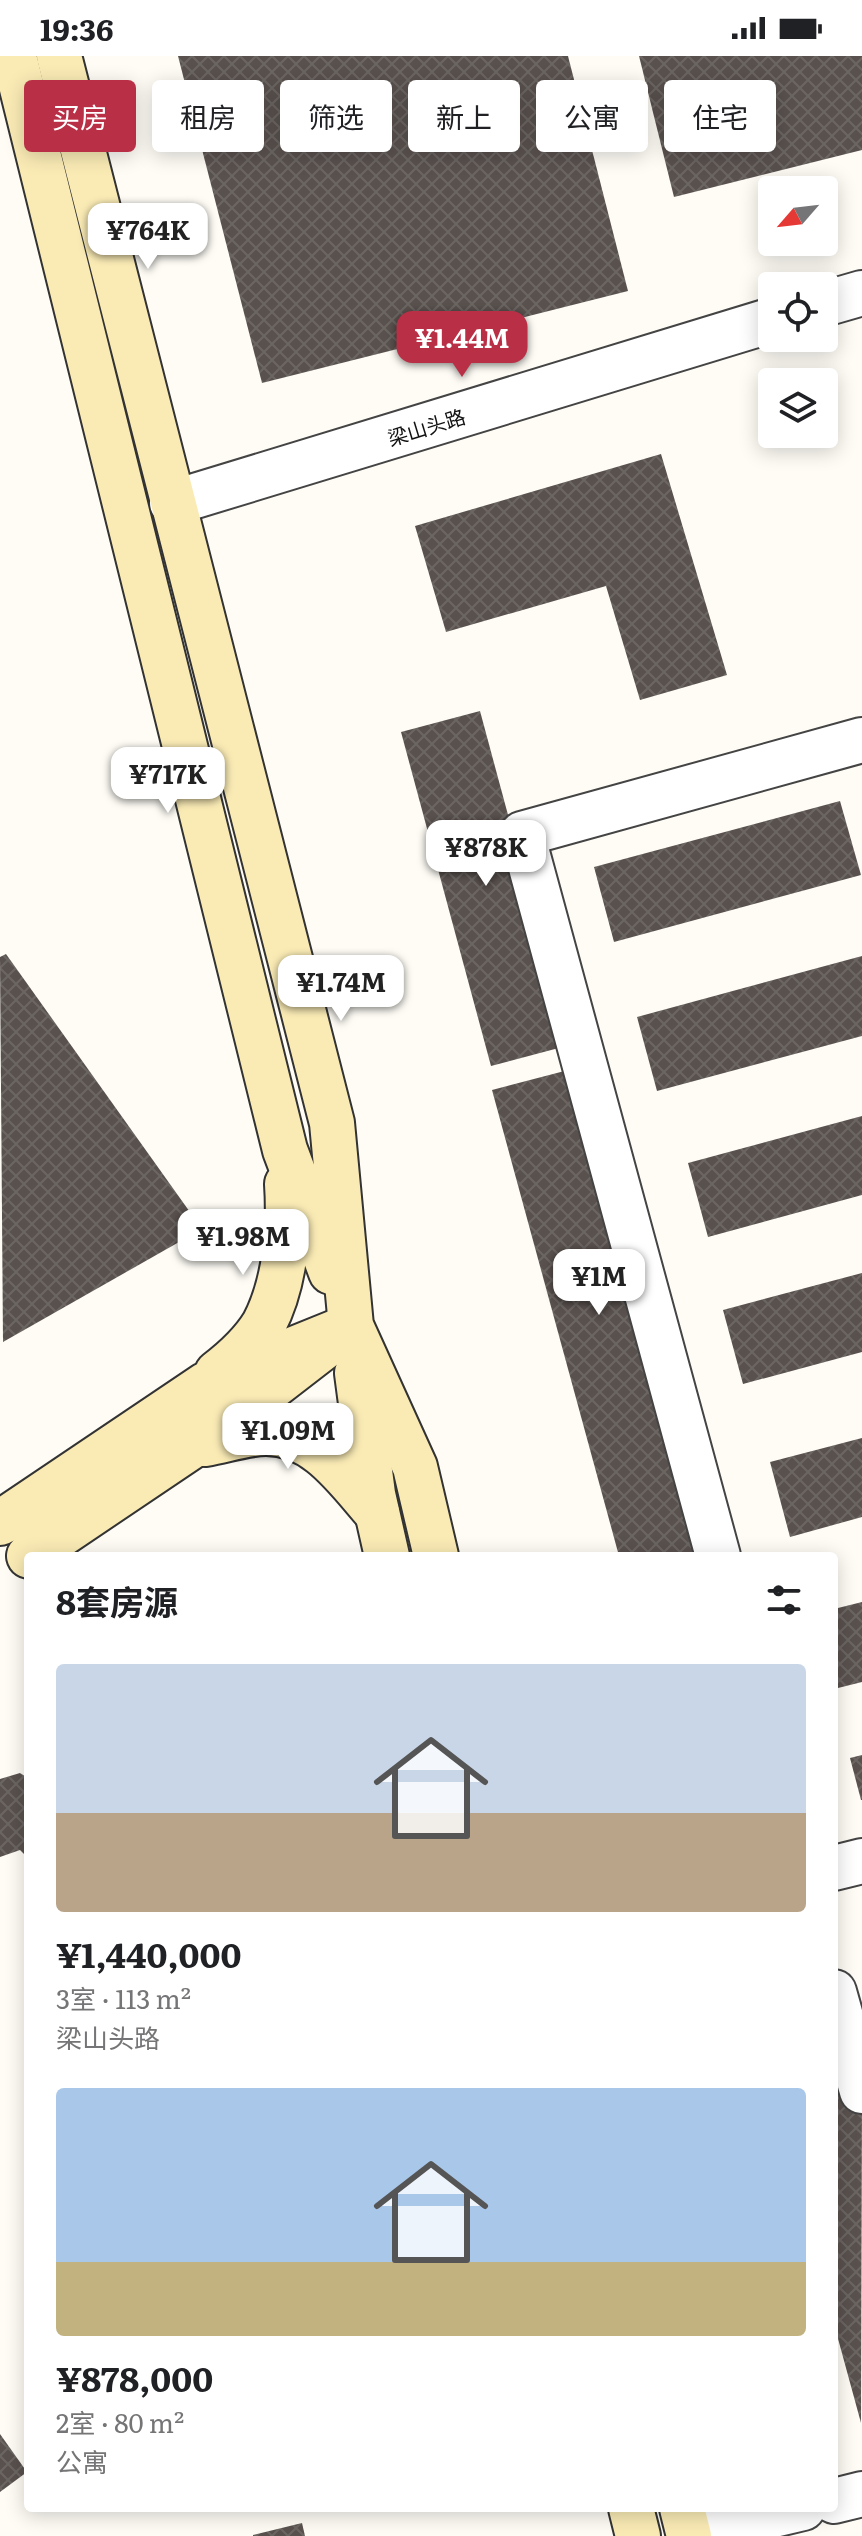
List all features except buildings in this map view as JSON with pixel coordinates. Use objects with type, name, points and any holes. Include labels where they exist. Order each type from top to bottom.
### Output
[{"type":"main road","points":[[14,56],[285,1150],[351,1326],[415,1467],[435,1552]]},
{"type":"main road","points":[[59,56],[332,1123],[351,1326],[377,1513],[386,1552]]},
{"type":"main road","points":[[185,1399],[234,1359],[264,1323],[290,1230],[285,1150]]},
{"type":"main road","points":[[0,1523],[205,1385],[351,1326]]},
{"type":"main road","points":[[35,1552],[191,1447],[351,1326]]},
{"type":"main road","points":[[191,1447],[265,1433],[302,1438],[334,1464],[377,1513]]},
{"type":"main road","points":[[0,1576],[24,1559]]},
{"type":"main road","points":[[632,2512],[638,2536]]},
{"type":"main road","points":[[683,2512],[689,2536]]},
{"type":"street","points":[[838,300],[862,293]]},
{"type":"street","name":"梁山头路","points":[[172,503],[758,324]]},
{"type":"street","points":[[717,1552],[522,834],[862,740]]},
{"type":"street","points":[[838,1867],[862,1861]]},
{"type":"street","points":[[838,2006],[862,2091]]},
{"type":"street","points":[[838,2500],[862,2494]]},
{"type":"street","points":[[689,2536],[787,2512]]}]
